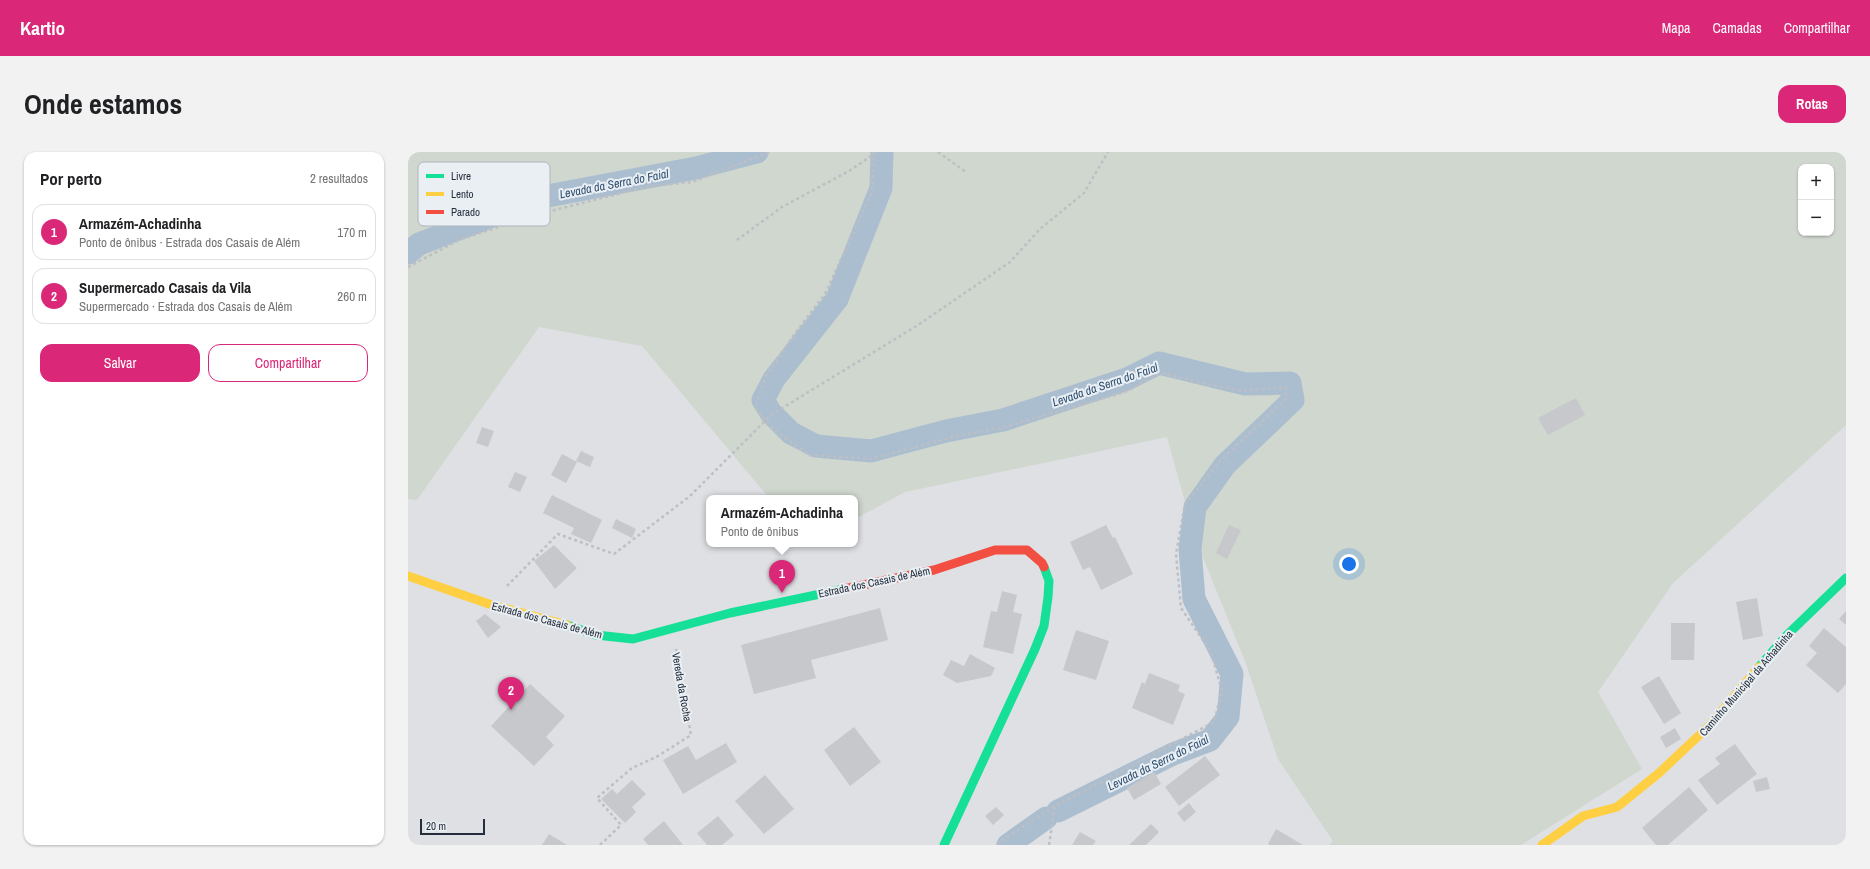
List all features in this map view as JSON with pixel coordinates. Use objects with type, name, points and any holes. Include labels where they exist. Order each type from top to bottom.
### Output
[{"type":"street","name":"Estrada dos Casais de Além","points":[[408,576],[489,604],[556,622],[596,635],[633,638],[730,613],[934,570],[995,550],[1027,550],[1042,562],[1048,581],[1048,597],[1044,626],[1035,650],[944,845]]},
{"type":"street","name":"Caminho Municipal da Achadinha","points":[[1542,845],[1583,816],[1617,807],[1659,773],[1710,725],[1785,637],[1846,578]]},
{"type":"path","points":[[550,211],[645,187],[692,182],[770,152]]},
{"type":"path","points":[[737,240],[782,207],[849,171],[873,153],[877,152]]},
{"type":"path","points":[[938,152],[966,172]]},
{"type":"path","points":[[489,604],[558,534],[614,554],[690,496],[766,422],[772,414],[918,325],[1010,262],[1040,229],[1084,193],[1108,152]]},
{"type":"path","points":[[873,153],[872,192],[825,294],[796,332],[766,376],[755,406],[766,422],[777,432],[809,455],[870,459],[953,437],[1004,427],[1125,392],[1161,373],[1202,384],[1242,391],[1286,387],[1286,399],[1221,460],[1185,504],[1176,554],[1181,608],[1211,652],[1222,691],[1214,722],[1055,806],[995,845]]},
{"type":"path","points":[[408,267],[459,240],[502,226]]},
{"type":"path","name":"Vereda da Rocha","points":[[600,845],[620,825],[597,798],[632,768],[658,756],[690,735],[672,629]]},
{"type":"path","points":[[1049,845],[1055,806]]},
{"type":"shaded area","points":[[408,152],[1846,152],[1846,425],[1673,583],[1598,692],[1642,769],[1521,845],[1329,845],[1333,841],[1278,759],[1245,661],[1195,538],[1167,437],[905,492],[858,517],[858,495],[766,495],[642,346],[539,327],[417,500],[408,499]]},
{"type":"building","points":[[1576,398],[1585,415],[1548,435],[1538,418]]},
{"type":"building","points":[[482,427],[494,431],[488,447],[476,443]]},
{"type":"building","points":[[581,451],[594,457],[590,467],[576,461]]},
{"type":"building","points":[[562,454],[577,462],[566,483],[551,475]]},
{"type":"building","points":[[515,472],[527,477],[520,492],[508,487]]},
{"type":"building","points":[[552,495],[602,520],[591,543],[571,534],[574,528],[543,513]]},
{"type":"building","points":[[616,519],[636,529],[632,538],[612,528]]},
{"type":"building","points":[[1106,525],[1113,538],[1115,537],[1133,574],[1101,590],[1090,567],[1083,570],[1070,542]]},
{"type":"building","points":[[1229,525],[1241,530],[1227,559],[1216,553]]},
{"type":"building","points":[[554,545],[577,568],[555,589],[534,561]]},
{"type":"building","points":[[1002,591],[1017,595],[1013,612],[1022,614],[1013,654],[983,647],[991,611],[997,612]]},
{"type":"building","points":[[1757,598],[1763,636],[1743,640],[1736,602]]},
{"type":"building","points":[[880,608],[888,640],[811,660],[816,678],[754,694],[741,645]]},
{"type":"building","points":[[1846,611],[1846,625],[1839,619]]},
{"type":"building","points":[[485,614],[501,627],[488,638],[476,621]]},
{"type":"building","points":[[1671,623],[1695,623],[1694,660],[1671,660]]},
{"type":"building","points":[[1824,628],[1846,647],[1846,684],[1838,693],[1806,665],[1817,653],[1809,646]]},
{"type":"building","points":[[1076,630],[1109,641],[1096,680],[1063,670]]},
{"type":"building","points":[[970,654],[995,668],[991,676],[957,683],[943,675],[951,660],[964,666]]},
{"type":"building","points":[[1149,673],[1180,685],[1178,691],[1185,694],[1173,725],[1132,708],[1142,682],[1145,684]]},
{"type":"building","points":[[1659,676],[1681,713],[1664,724],[1641,687]]},
{"type":"building","points":[[530,684],[565,716],[546,737],[554,745],[534,766],[491,726]]},
{"type":"building","points":[[854,727],[881,762],[850,786],[824,750]]},
{"type":"building","points":[[1675,728],[1681,739],[1666,748],[1660,737]]},
{"type":"building","points":[[726,743],[737,762],[683,794],[663,760],[688,746],[696,760]]},
{"type":"building","points":[[1735,744],[1757,774],[1717,805],[1698,780],[1720,764],[1715,758]]},
{"type":"building","points":[[1205,756],[1220,775],[1179,806],[1165,787]]},
{"type":"building","points":[[1154,772],[1161,784],[1134,800],[1127,788]]},
{"type":"building","points":[[765,775],[794,809],[764,834],[735,801]]},
{"type":"building","points":[[1767,777],[1770,789],[1756,792],[1753,781]]},
{"type":"building","points":[[632,780],[646,794],[632,807],[636,812],[625,823],[601,799],[612,789],[617,794]]},
{"type":"building","points":[[1689,787],[1708,810],[1668,845],[1656,845],[1642,828]]},
{"type":"building","points":[[1189,803],[1196,812],[1184,822],[1177,813]]},
{"type":"building","points":[[996,807],[1004,815],[993,825],[985,816]]},
{"type":"building","points":[[718,816],[734,835],[722,845],[707,845],[697,833]]},
{"type":"building","points":[[664,821],[683,845],[648,845],[643,839]]},
{"type":"building","points":[[1151,824],[1159,832],[1146,845],[1129,845]]},
{"type":"building","points":[[1276,829],[1303,845],[1268,844]]},
{"type":"building","points":[[1080,832],[1096,841],[1093,845],[1072,845]]},
{"type":"building","points":[[549,834],[567,845],[542,845]]},
{"type":"waterway","name":"Levada da Serra do Faial","points":[[550,195],[696,168],[757,152]]},
{"type":"waterway","name":"Levada da Serra do Faial","points":[[882,152],[881,188],[837,299],[774,379],[763,400],[771,413],[791,433],[816,446],[871,451],[946,431],[1003,420],[1127,379],[1159,363],[1245,384],[1290,383],[1293,400],[1225,465],[1195,507],[1190,549],[1194,599],[1232,674],[1228,717],[1210,740],[1173,754],[1058,811]]},
{"type":"waterway","name":"Levada da Serra do Faial","points":[[408,253],[419,244],[466,226]]},
{"type":"waterway","name":"Levada da Serra do Faial","points":[[1008,845],[1046,818]]},
{"type":"traffic: fast","points":[[944,845],[1035,649],[1044,626],[1049,581],[1044,567]]},
{"type":"traffic: fast","points":[[1759,667],[1785,637],[1846,578]]},
{"type":"traffic: fast","points":[[567,625],[596,635],[633,639],[730,613],[844,589]]},
{"type":"traffic: slow","points":[[408,576],[489,604],[567,625]]},
{"type":"traffic: slow","points":[[1542,845],[1583,816],[1617,807],[1659,773],[1710,725],[1759,667]]},
{"type":"traffic: jam","points":[[844,589],[934,570],[995,550],[1027,550],[1042,563],[1044,567]]},
{"type":"place","name":"Armazém-Achadinha","points":[[782,593]]},
{"type":"place","name":"Supermercado Casais da Vila","points":[[511,710]]}]
